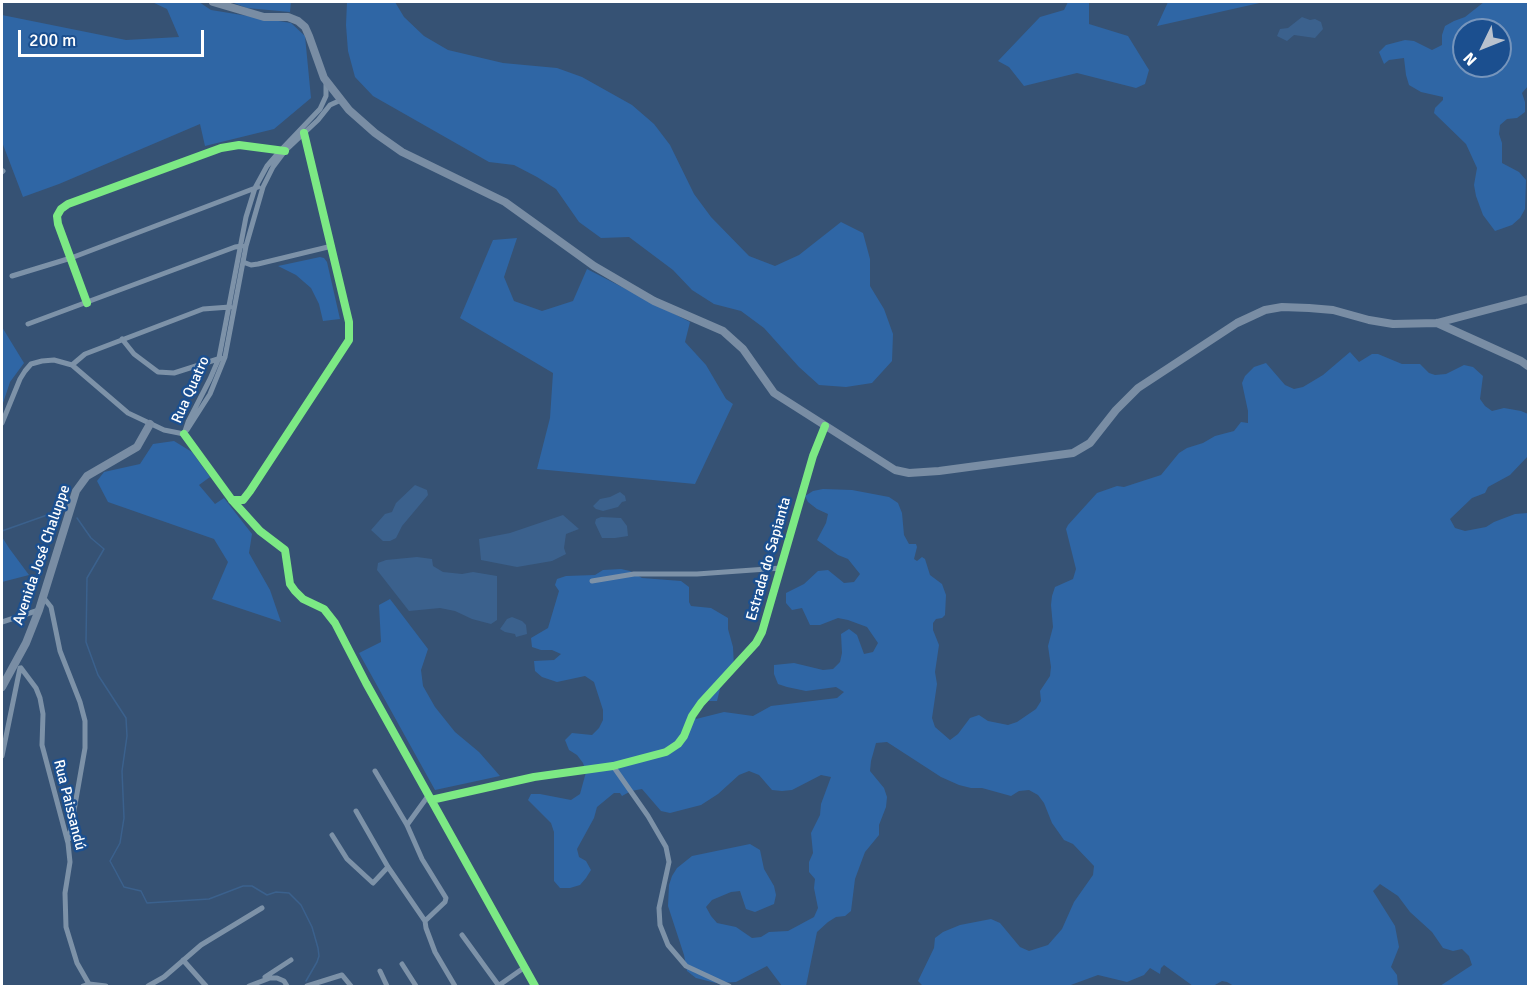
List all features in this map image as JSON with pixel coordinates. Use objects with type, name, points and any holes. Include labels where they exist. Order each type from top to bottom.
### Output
[{"type":"main road","points":[[213,2],[264,17],[288,17],[298,21],[305,27],[326,82],[375,133],[402,152],[505,202],[573,252],[654,301],[723,330],[743,349],[774,393],[895,470],[909,473],[1011,463],[1073,453],[1090,442],[1116,410],[1138,388],[1237,323],[1260,312],[1282,307],[1333,309],[1369,320],[1393,324],[1437,323],[1528,300]]},
{"type":"main road","points":[[1437,323],[1528,366]]},
{"type":"main road","name":"Avenida José Chaluppe","points":[[2,687],[18,666],[44,597],[76,491],[87,476],[136,447],[150,424]]},
{"type":"street","name":"Rua Quatro","points":[[184,434],[210,394],[222,357],[243,246],[246,217],[255,188],[267,166],[320,109],[326,96],[326,82]]},
{"type":"street","name":"Rua Quatro","points":[[232,307],[243,262],[243,246],[263,187],[273,166],[282,151],[304,133],[330,105],[341,100]]},
{"type":"street","points":[[232,500],[243,500],[349,340],[348,322],[332,246],[304,133]]},
{"type":"street","points":[[87,303],[58,224],[57,216],[68,204],[221,148],[239,145],[282,151]]},
{"type":"street","points":[[12,276],[71,258],[255,188],[263,187]]},
{"type":"street","points":[[28,324],[243,246]]},
{"type":"street","points":[[243,262],[251,265],[258,264],[332,246]]},
{"type":"street","points":[[72,365],[85,354],[203,309],[232,307]]},
{"type":"street","points":[[122,339],[134,354],[158,372],[174,373],[222,357]]},
{"type":"street","points":[[2,423],[20,379],[31,364],[54,360],[72,365],[128,413],[164,430],[184,434],[232,500],[260,531],[285,550],[290,584],[303,598],[324,609],[335,623],[536,987]]},
{"type":"street","name":"Estrada do Sapianta","points":[[430,798],[534,777],[614,766],[666,752],[678,744],[701,703],[756,643],[765,622],[813,456],[825,426]]},
{"type":"street","points":[[592,581],[634,574],[697,574],[781,568]]},
{"type":"street","points":[[44,597],[51,608],[60,651],[85,721],[85,748],[68,843]]},
{"type":"street","points":[[2,622],[39,610]]},
{"type":"street","points":[[2,756],[18,666]]},
{"type":"street","name":"Rua Paissandú","points":[[18,666],[36,688],[40,698],[43,714],[42,745],[68,843],[70,862],[65,893],[66,927],[86,985]]},
{"type":"street","points":[[614,766],[666,847],[669,862],[659,908],[660,924],[668,945],[686,966],[729,987]]},
{"type":"street","points":[[375,771],[407,825],[422,859],[446,898],[445,902],[425,921]]},
{"type":"street","points":[[407,825],[430,798]]},
{"type":"street","points":[[356,811],[388,867],[425,921],[430,941],[454,987]]},
{"type":"street","points":[[332,835],[347,859],[373,883],[388,867]]},
{"type":"street","points":[[148,987],[164,977],[201,945],[262,908]]},
{"type":"street","points":[[462,935],[499,986],[525,967]]},
{"type":"street","points":[[183,960],[206,987]]},
{"type":"street","points":[[249,987],[291,960]]},
{"type":"street","points":[[402,964],[416,987]]},
{"type":"street","points":[[380,971],[387,987]]},
{"type":"street","points":[[307,987],[342,975],[351,987]]},
{"type":"street","points":[[256,983],[277,978],[284,981],[287,987]]},
{"type":"street","points":[[86,985],[106,987]]},
{"type":"shaded area","points":[[152,2],[199,2],[211,10],[291,23],[305,36],[311,98],[274,129],[205,146],[200,124],[23,197],[2,142],[2,15],[126,40],[179,37],[167,9]]},
{"type":"shaded area","points":[[231,2],[291,2],[290,12],[247,8]]},
{"type":"shaded area","points":[[347,2],[395,2],[404,17],[424,36],[448,50],[503,63],[557,68],[582,77],[632,105],[654,124],[670,145],[694,194],[711,217],[749,256],[775,266],[799,255],[841,222],[863,233],[870,259],[870,286],[884,309],[893,334],[892,361],[872,383],[846,387],[819,385],[799,367],[764,328],[741,311],[714,304],[692,290],[673,270],[629,237],[601,238],[579,222],[556,189],[514,165],[489,162],[373,96],[355,77],[348,51]]},
{"type":"shaded area","points":[[1068,2],[1089,2],[1089,24],[1128,36],[1149,70],[1145,84],[1136,88],[1077,73],[1024,86],[1009,67],[998,61],[1040,17],[1064,10]]},
{"type":"shaded area","points":[[1168,2],[1264,2],[1157,26]]},
{"type":"shaded area","points":[[1484,2],[1528,2],[1528,86],[1522,93],[1525,112],[1517,118],[1507,119],[1500,125],[1499,134],[1502,143],[1502,163],[1519,172],[1526,180],[1525,209],[1512,225],[1495,231],[1483,215],[1476,196],[1474,185],[1477,168],[1466,144],[1434,113],[1443,97],[1421,92],[1409,85],[1404,58],[1389,60],[1384,64],[1379,52],[1386,45],[1405,40],[1414,41],[1432,50],[1442,45],[1445,26],[1452,22],[1452,78],[1512,78],[1512,18],[1462,18]]},
{"type":"shaded area","points":[[1302,17],[1321,22],[1323,29],[1315,38],[1294,35],[1287,41],[1277,36],[1280,29],[1288,28]]},
{"type":"shaded area","points":[[517,238],[504,277],[514,301],[542,311],[573,301],[587,269],[690,322],[685,342],[706,365],[726,399],[733,404],[695,484],[537,469],[550,418],[553,373],[460,318],[493,240]]},
{"type":"shaded area","points":[[320,257],[327,262],[340,319],[323,321],[319,304],[311,288],[296,275],[278,266]]},
{"type":"shaded area","points":[[2,327],[24,363],[10,382],[2,406]]},
{"type":"shaded area","points":[[1350,352],[1359,362],[1372,354],[1378,354],[1402,364],[1420,364],[1429,373],[1435,375],[1446,374],[1464,365],[1473,367],[1483,376],[1480,399],[1485,406],[1492,411],[1504,408],[1528,414],[1528,456],[1510,475],[1488,487],[1485,493],[1472,498],[1450,519],[1455,528],[1465,531],[1486,527],[1515,514],[1528,513],[1528,986],[1440,986],[1472,965],[1469,956],[1462,949],[1453,951],[1443,948],[1432,932],[1410,912],[1398,896],[1380,884],[1373,891],[1395,926],[1399,947],[1391,967],[1397,975],[1398,986],[1234,986],[1222,981],[1213,986],[1193,986],[1164,965],[1160,974],[1150,968],[1144,975],[1127,982],[1098,975],[1068,986],[923,986],[918,981],[934,948],[935,938],[960,925],[991,919],[1000,923],[1020,947],[1029,951],[1048,945],[1062,929],[1074,902],[1093,875],[1094,866],[1073,844],[1064,840],[1052,823],[1038,795],[1029,790],[1019,791],[1011,796],[982,788],[959,785],[941,777],[887,742],[876,743],[870,771],[884,788],[887,797],[879,825],[879,835],[865,852],[855,879],[851,911],[845,916],[836,917],[817,932],[806,986],[782,986],[767,966],[736,982],[716,983],[696,978],[687,971],[668,906],[669,885],[677,868],[692,856],[750,844],[760,850],[764,869],[774,886],[776,895],[774,904],[755,912],[746,909],[740,891],[731,892],[712,900],[706,907],[717,923],[736,927],[752,938],[761,937],[769,932],[788,931],[814,917],[818,908],[814,888],[815,879],[809,872],[809,862],[813,853],[811,833],[820,815],[821,804],[831,777],[821,775],[792,790],[782,791],[772,790],[759,775],[749,771],[739,775],[718,794],[701,805],[670,813],[661,811],[642,789],[622,796],[620,793],[614,793],[597,807],[594,818],[577,849],[579,857],[586,861],[591,870],[586,878],[580,885],[570,888],[560,888],[554,881],[554,832],[551,823],[528,800],[531,794],[571,800],[580,794],[586,772],[583,763],[569,750],[565,740],[572,733],[592,735],[603,720],[603,710],[594,682],[585,676],[557,682],[542,677],[535,671],[534,661],[554,660],[561,654],[532,647],[531,638],[548,628],[559,591],[555,585],[557,579],[566,576],[595,575],[603,570],[621,569],[642,578],[681,581],[689,587],[691,606],[711,608],[728,618],[734,667],[722,681],[717,701],[698,701],[694,710],[696,719],[724,712],[753,716],[771,706],[837,698],[844,692],[836,687],[806,691],[778,684],[774,674],[774,665],[794,663],[823,670],[833,669],[840,662],[841,634],[849,629],[857,635],[864,654],[873,652],[878,643],[867,627],[848,620],[838,618],[820,625],[810,625],[802,608],[792,610],[786,603],[786,593],[804,584],[818,571],[828,570],[844,583],[854,582],[860,574],[848,559],[838,555],[817,540],[828,514],[808,502],[805,496],[823,489],[852,490],[889,497],[898,503],[902,513],[904,535],[909,544],[916,544],[914,559],[917,561],[922,557],[925,559],[930,575],[942,584],[946,595],[945,615],[933,623],[933,630],[939,645],[932,718],[935,727],[950,740],[958,734],[970,718],[979,715],[988,721],[1008,725],[1017,722],[1036,709],[1041,701],[1040,691],[1050,676],[1051,667],[1048,646],[1053,627],[1052,596],[1055,587],[1073,579],[1076,569],[1066,529],[1097,493],[1161,475],[1179,453],[1187,448],[1234,431],[1241,422],[1248,423],[1242,383],[1254,367],[1266,363],[1285,385],[1294,389],[1303,387],[1323,375]]},
{"type":"shaded area","points":[[174,441],[192,452],[210,477],[199,485],[215,504],[224,498],[252,534],[249,553],[270,590],[281,622],[212,599],[228,562],[214,539],[108,502],[97,481],[104,472],[140,464],[153,444]]},
{"type":"shaded area","points":[[415,485],[427,490],[428,495],[402,526],[396,538],[383,541],[371,530],[385,514],[392,512],[396,503]]},
{"type":"shaded area","points":[[620,492],[625,496],[626,501],[618,507],[603,511],[593,506],[600,499]]},
{"type":"shaded area","points":[[563,515],[579,529],[566,534],[564,548],[566,554],[552,561],[517,567],[481,560],[479,539],[510,533]]},
{"type":"shaded area","points":[[621,518],[627,526],[628,536],[602,538],[595,523],[596,519]]},
{"type":"shaded area","points":[[2,537],[9,548],[29,575],[2,582]]},
{"type":"shaded area","points":[[417,557],[432,559],[433,566],[443,572],[462,574],[473,572],[497,576],[497,620],[491,624],[440,608],[409,611],[377,570],[378,563]]},
{"type":"shaded area","points":[[390,599],[428,649],[421,670],[423,686],[435,707],[455,732],[479,752],[500,776],[435,790],[359,653],[381,642],[379,605]]},
{"type":"shaded area","points":[[512,617],[526,625],[527,634],[516,637],[515,634],[500,629],[507,619]]},
{"type":"waterway","points":[[2,531],[50,514]]},
{"type":"waterway","points":[[77,518],[91,538],[104,549],[87,578],[86,642],[98,675],[126,718],[127,736],[122,771],[124,818],[120,843],[110,861],[124,887],[141,891],[147,903],[209,899],[243,886],[252,886],[267,895],[276,892],[289,893],[301,905],[312,927],[318,948],[317,962],[306,981]]},
{"type":"cycle path","points":[[232,500],[243,500],[250,491],[349,340],[349,322],[304,133]]},
{"type":"cycle path","points":[[87,303],[58,224],[57,216],[61,209],[68,204],[221,148],[239,145],[285,151]]},
{"type":"cycle path","points":[[431,800],[534,777],[613,766],[666,752],[678,744],[701,703],[756,643],[762,632],[813,456],[825,426]]},
{"type":"cycle path","points":[[184,434],[232,500],[260,531],[285,550],[290,584],[295,591],[303,599],[324,609],[335,623],[366,683],[535,986]]}]
